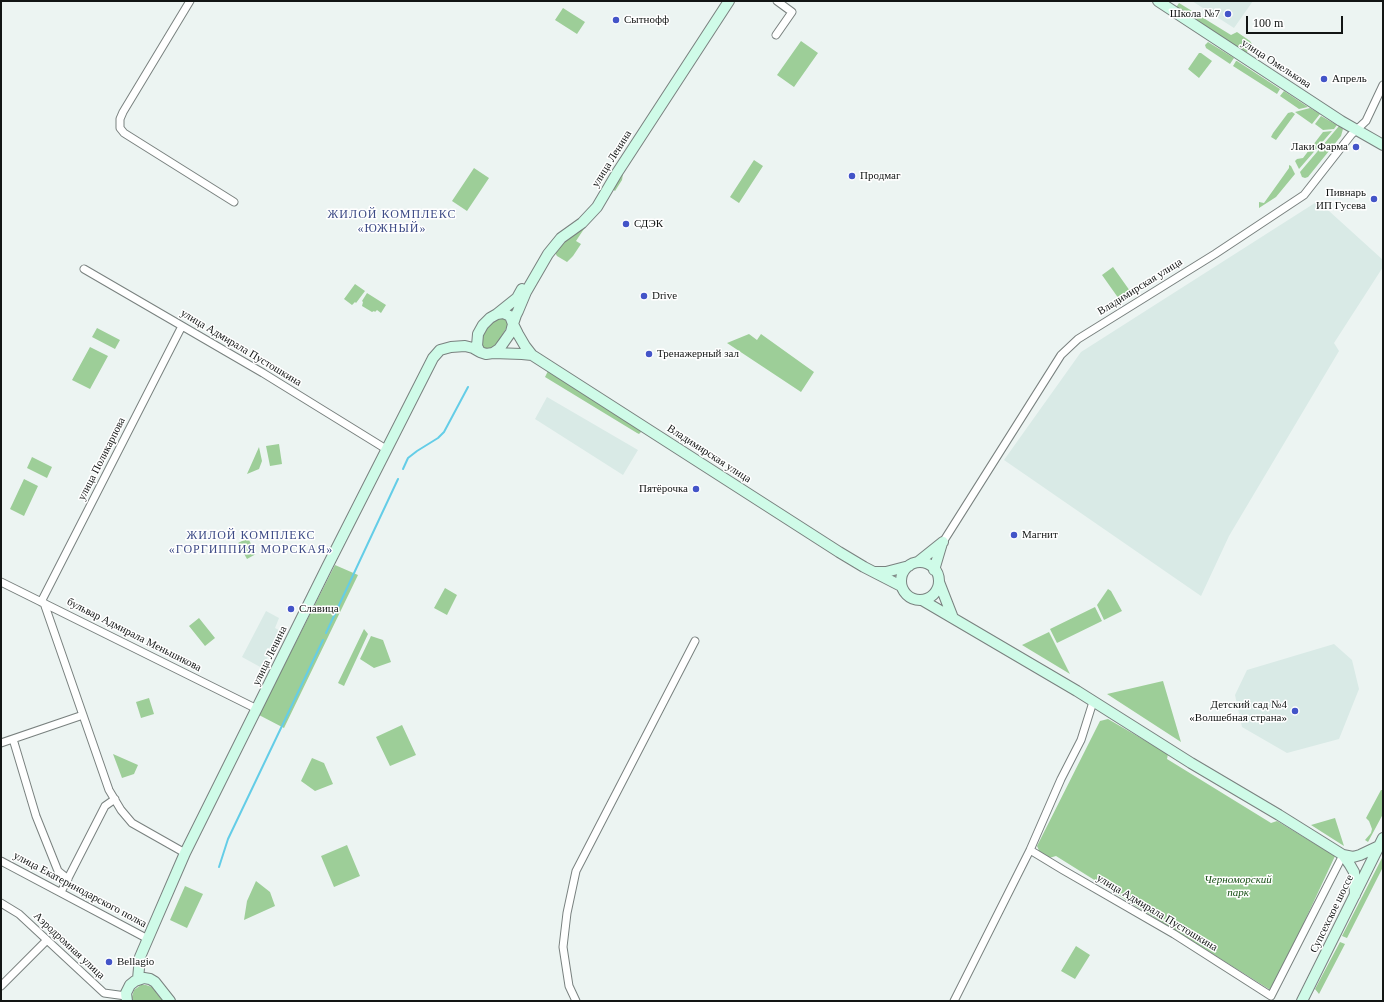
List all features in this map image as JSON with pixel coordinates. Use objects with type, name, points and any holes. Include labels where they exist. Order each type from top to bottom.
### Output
[{"type":"street","points":[[190,1],[123,112],[120,119],[120,128],[124,134],[234,202]]},
{"type":"street","name":"улица Ленина","points":[[497,314],[517,298],[550,246],[594,206],[721,1]]},
{"type":"street","name":"улица Ленина","points":[[513,324],[526,292],[548,254],[561,238],[582,223],[597,207],[617,173],[728,1]]},
{"type":"street","points":[[776,35],[792,12],[777,1]]},
{"type":"street","name":"улица Омелькова","points":[[1158,1],[1357,130],[1383,145]]},
{"type":"street","name":"Владимирская улица","points":[[934,570],[943,542],[1061,355],[1078,339],[1215,254],[1304,195],[1351,135],[1366,121],[1383,85]]},
{"type":"street","name":"улица Адмирала Пустошкина","points":[[84,268],[263,373],[386,449]]},
{"type":"street","name":"Владимирская улица","points":[[497,314],[504,313],[510,316],[525,346],[532,355],[839,552],[901,586]]},
{"type":"street","points":[[465,346],[472,341],[490,318],[497,314]]},
{"type":"street","points":[[493,353],[499,349],[511,332],[513,324]]},
{"type":"street","name":"улица Поликарпова","points":[[43,602],[182,326]]},
{"type":"street","points":[[478,334],[476,346],[480,352]]},
{"type":"street","name":"улица Ленина","points":[[138,979],[140,957],[186,853],[256,709],[433,358],[440,350],[451,347],[465,346]]},
{"type":"street","name":"Владимирская улица","points":[[465,346],[486,354],[532,355]]},
{"type":"street","name":"Владимирская улица","points":[[874,572],[886,572],[914,564],[943,542]]},
{"type":"street","points":[[914,564],[930,565],[934,570],[938,576],[938,582],[936,591],[930,597],[922,600],[915,600],[904,592],[901,586],[901,577],[905,569],[914,564]]},
{"type":"street","name":"бульвар Адмирала Меньшикова","points":[[1,582],[256,709]]},
{"type":"street","points":[[938,582],[953,618]]},
{"type":"street","points":[[922,600],[1077,691],[1191,763],[1279,814],[1343,855],[1353,857],[1360,855],[1381,842]]},
{"type":"street","points":[[43,602],[109,790],[121,810],[132,823],[186,853]]},
{"type":"street","points":[[576,1001],[569,986],[563,947],[566,913],[576,871],[695,641]]},
{"type":"street","points":[[954,1001],[1030,850],[1080,740],[1093,702]]},
{"type":"street","points":[[1,743],[83,715]]},
{"type":"street","points":[[13,739],[36,816],[58,871],[68,879]]},
{"type":"street","points":[[61,892],[105,806],[115,799]]},
{"type":"street","name":"Супсехское шоссе","points":[[1302,1001],[1381,842]]},
{"type":"street","name":"улица Адмирала Пустошкина","points":[[1030,850],[1174,934],[1271,996],[1343,855]]},
{"type":"street","points":[[1343,855],[1354,872],[1355,895]]},
{"type":"street","name":"улица Екатеринодарского полка","points":[[1,861],[148,939]]},
{"type":"street","name":"Аэродромная улица","points":[[1,903],[19,914],[46,941],[104,993],[126,999]]},
{"type":"street","points":[[1,986],[46,941]]},
{"type":"street","points":[[126,999],[127,990],[130,985],[138,979],[144,978],[152,980],[158,985],[170,1001]]},
{"type":"shaded area","name":"Школа №7","points":[[1192,1],[1253,1],[1234,28]]},
{"type":"shaded area","points":[[1318,201],[1383,260],[1383,267],[1334,343],[1339,351],[1229,536],[1201,596],[1004,460],[1081,352]]},
{"type":"shaded area","points":[[547,397],[638,450],[623,475],[535,419]]},
{"type":"shaded area","points":[[266,611],[279,618],[275,628],[281,631],[262,668],[242,657]]},
{"type":"shaded area","name":"Детский сад №4 «Волшебная страна»","points":[[1334,644],[1352,660],[1359,689],[1339,739],[1287,753],[1242,727],[1235,695],[1247,670]]},
{"type":"green space","points":[[1179,3],[1231,35],[1237,32],[1250,41],[1252,44],[1251,47],[1246,53],[1175,9]]},
{"type":"green space","points":[[563,8],[585,22],[577,34],[555,20]]},
{"type":"green space","points":[[801,41],[818,53],[794,87],[777,75]]},
{"type":"green space","points":[[1208,42],[1234,58],[1230,64],[1206,48],[1205,45]]},
{"type":"green space","points":[[1199,53],[1212,61],[1199,78],[1188,69]]},
{"type":"green space","points":[[1236,61],[1280,89],[1277,94],[1233,66]]},
{"type":"green space","points":[[1284,91],[1308,107],[1299,109],[1280,96]]},
{"type":"green space","points":[[1310,108],[1320,114],[1312,124],[1295,112]]},
{"type":"green space","points":[[1292,112],[1295,114],[1276,140],[1271,137],[1288,113]]},
{"type":"green space","points":[[1321,116],[1337,125],[1334,129],[1323,130],[1315,124]]},
{"type":"green space","points":[[1339,126],[1343,129],[1341,136],[1308,177],[1302,177],[1300,172]]},
{"type":"green space","points":[[1332,131],[1299,169],[1295,161],[1303,158],[1323,132]]},
{"type":"green space","points":[[754,160],[763,166],[739,203],[730,197]]},
{"type":"green space","points":[[1289,165],[1295,174],[1276,197],[1259,208],[1259,202],[1264,203],[1289,168]]},
{"type":"green space","points":[[474,168],[489,178],[467,211],[452,201]]},
{"type":"green space","points":[[620,173],[623,174],[622,180],[615,191],[611,188],[576,241],[581,244],[573,256],[567,262],[557,256],[554,251],[582,224]]},
{"type":"green space","points":[[1113,267],[1130,291],[1119,299],[1102,275]]},
{"type":"green space","points":[[355,284],[365,291],[356,303],[355,302],[352,305],[344,299]]},
{"type":"green space","points":[[367,293],[386,305],[381,313],[377,310],[372,312],[362,306],[362,301]]},
{"type":"green space","points":[[506,318],[508,325],[495,347],[484,350],[479,339],[481,336],[494,319]]},
{"type":"green space","points":[[97,328],[120,340],[115,349],[92,337]]},
{"type":"green space","points":[[749,334],[757,340],[761,334],[814,372],[801,392],[727,343]]},
{"type":"green space","points":[[90,347],[108,356],[90,389],[72,380]]},
{"type":"green space","points":[[548,371],[640,429],[641,432],[639,434],[637,433],[545,377]]},
{"type":"green space","points":[[279,444],[282,464],[270,466],[266,446]]},
{"type":"green space","points":[[259,447],[262,461],[259,469],[247,474]]},
{"type":"green space","points":[[32,457],[52,467],[47,478],[27,468]]},
{"type":"green space","points":[[24,479],[38,486],[24,516],[10,509]]},
{"type":"green space","points":[[248,538],[256,554],[247,559],[238,543]]},
{"type":"green space","points":[[335,565],[358,575],[284,728],[259,715]]},
{"type":"green space","points":[[445,588],[457,595],[447,615],[434,608]]},
{"type":"green space","points":[[1108,589],[1111,591],[1122,611],[1104,620],[1097,605]]},
{"type":"green space","points":[[1095,607],[1102,621],[1057,643],[1050,629]]},
{"type":"green space","points":[[199,618],[215,638],[205,646],[189,626]]},
{"type":"green space","points":[[364,629],[368,634],[344,686],[338,683]]},
{"type":"green space","points":[[1049,632],[1070,674],[1022,645]]},
{"type":"green space","points":[[371,636],[383,640],[391,662],[374,668],[360,659]]},
{"type":"green space","points":[[1163,681],[1181,742],[1107,694]]},
{"type":"green space","points":[[149,698],[154,714],[141,718],[136,702]]},
{"type":"green space","name":"Черноморский парк","points":[[1108,719],[1168,754],[1167,759],[1271,823],[1277,821],[1335,856],[1272,991],[1056,856],[1049,858],[1040,853],[1037,846],[1100,721]]},
{"type":"green space","points":[[402,725],[416,755],[390,766],[376,737]]},
{"type":"green space","points":[[113,754],[138,765],[134,774],[122,778]]},
{"type":"green space","points":[[312,758],[324,763],[333,784],[315,791],[301,781]]},
{"type":"green space","points":[[1381,790],[1383,790],[1383,814],[1368,842],[1365,840],[1371,833],[1372,829],[1366,818]]},
{"type":"green space","points":[[1335,818],[1344,846],[1311,825]]},
{"type":"green space","points":[[347,845],[360,876],[334,887],[321,856]]},
{"type":"green space","points":[[1383,856],[1383,867],[1347,938],[1342,936]]},
{"type":"green space","points":[[256,881],[270,892],[275,906],[244,920],[247,901]]},
{"type":"green space","points":[[185,886],[203,894],[187,928],[170,920]]},
{"type":"green space","points":[[1340,942],[1345,944],[1319,994],[1315,989]]},
{"type":"green space","points":[[1076,946],[1090,955],[1075,979],[1061,971]]},
{"type":"green space","points":[[141,985],[152,987],[163,1001],[133,1001],[132,997],[134,990]]},
{"type":"waterway","points":[[403,469],[408,458],[438,438],[444,432],[468,387]]},
{"type":"waterway","points":[[326,633],[398,479]]},
{"type":"waterway","points":[[219,867],[228,839],[323,640]]},
{"type":"place","name":"Школа №7","points":[[1228,14]]},
{"type":"place","name":"Сытнофф","points":[[616,20]]},
{"type":"place","name":"Апрель","points":[[1324,79]]},
{"type":"place","name":"Лаки Фарма","points":[[1356,147]]},
{"type":"place","name":"Продмаг","points":[[852,176]]},
{"type":"place","name":"Пивнарь ИП Гусева","points":[[1374,199]]},
{"type":"place","name":"СДЭК","points":[[626,224]]},
{"type":"place","name":"Drive","points":[[644,296]]},
{"type":"place","name":"Тренажерный зал","points":[[649,354]]},
{"type":"place","name":"Пятёрочка","points":[[696,489]]},
{"type":"place","name":"Магнит","points":[[1014,535]]},
{"type":"place","name":"Славица","points":[[291,609]]},
{"type":"place","name":"Детский сад №4 «Волшебная страна»","points":[[1295,711]]},
{"type":"place","name":"Bellagio","points":[[109,962]]},
{"type":"district","name":"ЖИЛОЙ КОМПЛЕКС «ЮЖНЫЙ»","points":[[392,222]]},
{"type":"district","name":"ЖИЛОЙ КОМПЛЕКС «ГОРГИППИЯ МОРСКАЯ»","points":[[251,543]]}]
